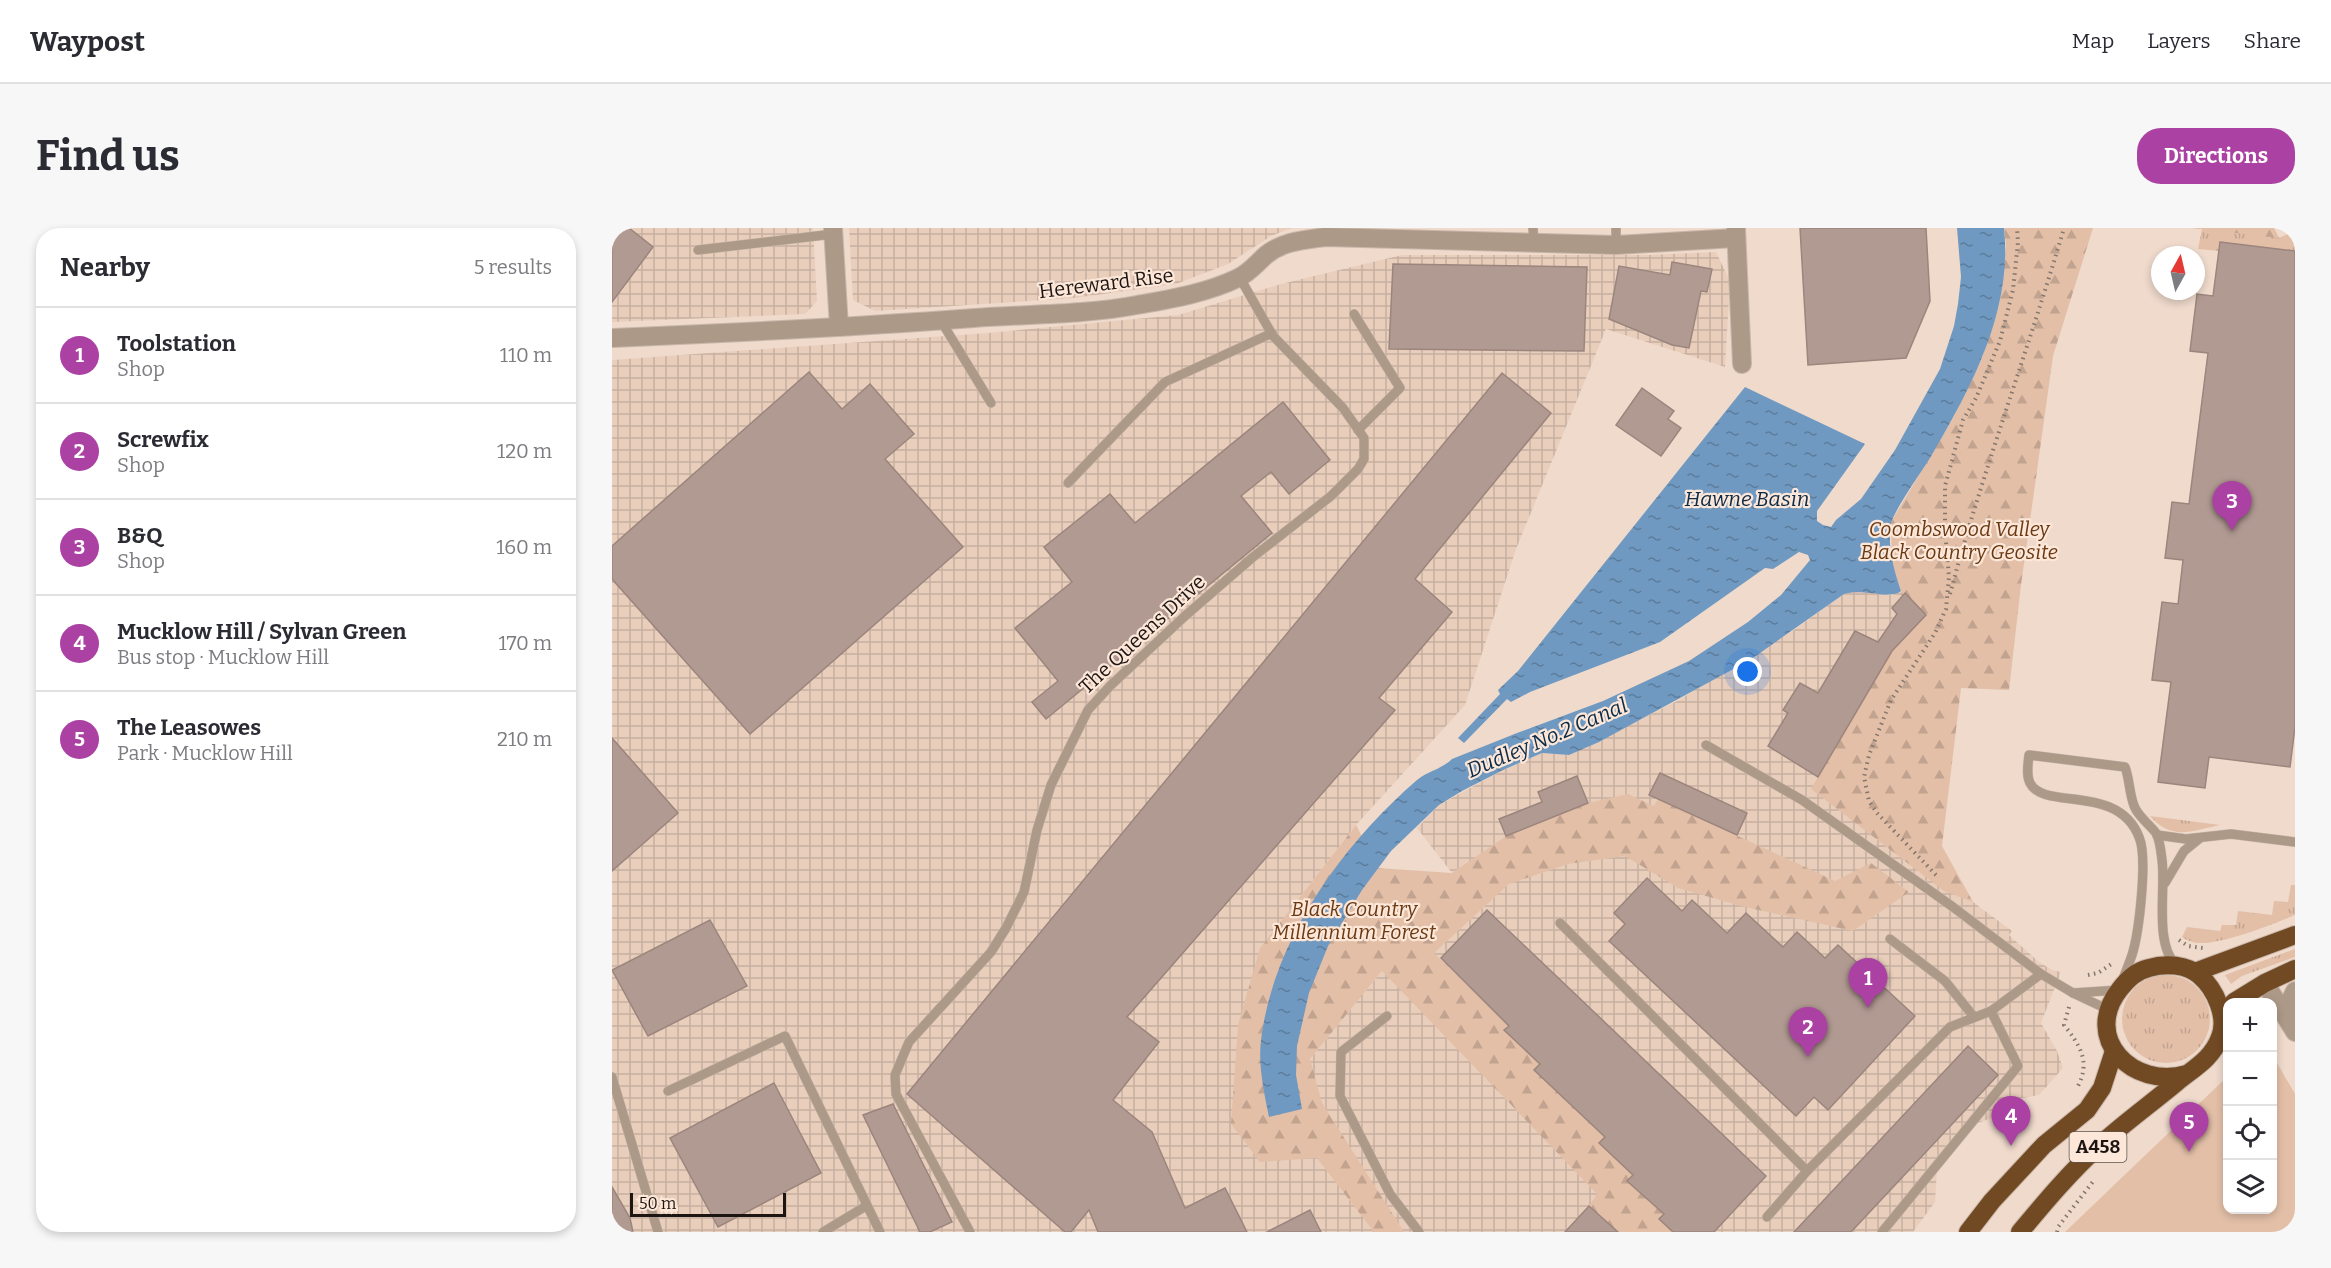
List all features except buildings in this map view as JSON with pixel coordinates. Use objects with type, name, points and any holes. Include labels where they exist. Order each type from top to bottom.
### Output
[{"type":"highway","points":[[2187,1074],[2174,1078],[2149,1076],[2137,1072],[2114,1052],[2106,1028],[2109,1010],[2114,996],[2126,980],[2139,971],[2160,966],[2186,969],[2295,935]]},
{"type":"highway","name":"A458","points":[[2186,969],[2208,984],[2223,1013]]},
{"type":"highway","points":[[2241,998],[2295,969]]},
{"type":"highway","name":"A458","points":[[2020,1232],[2099,1146],[2187,1074],[2204,1063],[2221,1036],[2223,1026]]},
{"type":"highway","name":"A458","points":[[1968,1232],[1992,1201],[2044,1145],[2087,1110],[2102,1088],[2114,1052]]},
{"type":"street","points":[[833,231],[839,327]]},
{"type":"street","points":[[1736,233],[1742,364]]},
{"type":"street","name":"Hereward Rise","points":[[612,338],[941,321],[1134,306],[1181,297],[1240,278],[1277,248],[1294,241],[1325,237],[1616,237],[1736,233]]},
{"type":"street","points":[[2265,983],[2292,1025]]},
{"type":"street","points":[[2292,1025],[2290,1001],[2295,991]]},
{"type":"lane","points":[[698,250],[833,231]]},
{"type":"lane","name":"The Queens Drive","points":[[970,1232],[896,1094],[895,1076],[909,1042],[991,952],[1006,928],[1024,892],[1037,830],[1051,785],[1088,710],[1110,686],[1185,616],[1253,557],[1331,496],[1358,469],[1364,459],[1364,438],[1343,408],[1272,333],[1240,278]]},
{"type":"lane","points":[[1354,314],[1400,388],[1358,430]]},
{"type":"lane","points":[[941,321],[990,403]]},
{"type":"lane","points":[[1068,483],[1165,382],[1272,333]]},
{"type":"lane","points":[[1706,745],[1802,800],[1945,901],[2041,974],[2073,993],[2109,1010]]},
{"type":"lane","points":[[2073,993],[2119,990],[2132,955],[2136,935],[2142,879],[2140,838],[2120,811],[2109,805],[2061,797],[2036,789],[2030,783],[2027,770],[2029,756],[2125,767],[2134,806],[2157,835],[2162,860],[2163,932],[2171,960],[2186,969]]},
{"type":"lane","points":[[2157,835],[2200,838],[2231,834],[2295,842]]},
{"type":"lane","points":[[2163,885],[2184,851],[2200,838]]},
{"type":"lane","points":[[1560,923],[1807,1170]]},
{"type":"lane","points":[[1890,939],[1945,981],[1974,1017]]},
{"type":"lane","points":[[1767,1217],[1807,1170],[1950,1027],[1991,1011],[2041,974]]},
{"type":"lane","points":[[1882,1232],[2018,1066],[1991,1011]]},
{"type":"lane","points":[[1387,1016],[1341,1052],[1340,1096],[1390,1194],[1419,1232]]},
{"type":"lane","points":[[668,1091],[785,1036],[880,1232]]},
{"type":"lane","points":[[612,1077],[658,1232]]},
{"type":"lane","points":[[823,1232],[866,1206]]},
{"type":"path","points":[[1946,609],[1949,577],[1945,531],[1945,486],[1963,420],[1976,398],[2000,341],[2013,290],[2018,242],[2017,228]]},
{"type":"path","points":[[1940,879],[1877,813],[1869,801],[1864,777],[1869,755],[1891,700],[1935,633],[1946,609],[1969,521],[2015,387],[2064,228]]},
{"type":"path","points":[[2077,976],[2098,973],[2118,958]]},
{"type":"path","points":[[2068,1009],[2064,1025],[2082,1050],[2082,1079],[2074,1095]]},
{"type":"path","points":[[2057,1232],[2058,1227],[2097,1175]]},
{"type":"shaded area","points":[[612,228],[813,228],[817,301],[805,314],[612,322]]},
{"type":"shaded area","points":[[849,228],[1291,228],[1271,236],[1228,264],[1176,284],[1074,298],[875,311],[853,300]]},
{"type":"shaded area","points":[[1716,252],[1730,281],[1725,367],[1606,329],[1516,549],[1465,705],[1356,825],[1260,948],[1310,1059],[1382,971],[1452,873],[1417,828],[1439,805],[1503,770],[1542,753],[1569,755],[1677,701],[1791,632],[1844,594],[1853,591],[1867,591],[1892,595],[1901,591],[1926,615],[1892,651],[1812,789],[1960,879],[1973,902],[2012,931],[2009,935],[2039,962],[2052,970],[2061,972],[2041,1023],[2057,1051],[2063,1068],[2039,1095],[2012,1100],[1995,1117],[1978,1123],[1937,1169],[1935,1202],[1913,1232],[612,1232],[612,360],[988,333],[1178,315],[1281,284],[1402,255],[1649,255]]},
{"type":"green space","name":"Coombswood Valley Black Country Geosite","points":[[2004,228],[2093,228],[2053,356],[2021,585],[2009,690],[1961,688],[1942,846],[1973,902],[1944,891],[1811,789],[1892,651],[1926,615],[1901,591],[1892,567],[1891,522],[1953,418],[1982,358],[1999,306],[2006,246]]},
{"type":"green space","points":[[2192,228],[2274,228],[2279,238],[2295,231],[2295,251],[2205,250],[2205,246],[2199,246],[2202,229]]},
{"type":"green space","points":[[2192,228],[2274,228],[2278,238],[2202,229]]},
{"type":"green space","name":"Black Country Millennium Forest","points":[[1628,794],[1654,806],[1658,799],[1835,881],[1871,863],[1909,892],[1853,931],[1741,906],[1678,888],[1625,856],[1568,864],[1509,884],[1434,953],[1509,1026],[1505,1031],[1540,1064],[1535,1070],[1605,1137],[1600,1142],[1633,1175],[1627,1181],[1664,1214],[1673,1232],[1618,1232],[1589,1206],[1597,1194],[1382,971],[1310,1059],[1322,1103],[1404,1232],[1374,1232],[1317,1158],[1260,1162],[1231,1124],[1238,1025],[1260,948],[1356,825],[1378,868],[1452,873],[1506,836],[1588,803]]},
{"type":"green space","points":[[2150,816],[2220,825],[2191,831],[2174,831],[2158,824]]},
{"type":"green space","points":[[2291,885],[2295,885],[2295,915],[2221,940],[2198,943],[2182,937],[2187,927],[2220,931],[2222,925],[2236,925],[2238,911],[2272,915],[2274,901],[2288,902]]},
{"type":"green space","points":[[2295,949],[2295,957],[2242,976],[2231,984],[2225,975]]},
{"type":"green space","points":[[2166,975],[2183,979],[2197,988],[2206,1002],[2210,1019],[2206,1036],[2197,1050],[2183,1059],[2166,1063],[2149,1059],[2135,1050],[2126,1036],[2122,1019],[2126,1002],[2135,988],[2149,979]]},
{"type":"green space","points":[[2277,1063],[2295,1094],[2295,1232],[2065,1232],[2223,1081],[2223,1214],[2277,1214]]},
{"type":"water","points":[[1957,228],[2004,228],[2005,259],[2002,289],[1986,348],[1974,376],[1930,458],[1893,518],[1890,533],[1891,550],[1901,591],[1890,594],[1859,592],[1844,594],[1750,660],[1599,742],[1569,755],[1542,753],[1503,770],[1439,805],[1391,851],[1362,890],[1328,946],[1309,993],[1297,1046],[1296,1075],[1302,1109],[1269,1117],[1260,1059],[1268,1003],[1280,966],[1296,931],[1315,897],[1338,864],[1389,806],[1421,777],[1452,759],[1603,701],[1689,661],[1748,622],[1781,595],[1810,560],[1808,555],[1799,552],[1773,569],[1765,568],[1660,642],[1530,692],[1511,702],[1507,699],[1464,743],[1458,738],[1500,694],[1498,690],[1518,671],[1745,387],[1865,444],[1817,511],[1817,521],[1831,527],[1861,499],[1895,450],[1940,369],[1954,326],[1958,304],[1961,277]]},
{"type":"place","name":"B&Q","points":[[2232,531]]},
{"type":"place","name":"Toolstation","points":[[1868,1008]]},
{"type":"place","name":"Screwfix","points":[[1808,1057]]},
{"type":"place","name":"Mucklow Hill / Sylvan Green","points":[[2011,1146]]},
{"type":"place","name":"The Leasowes","points":[[2189,1152]]},
{"type":"water label","name":"Hawne Basin","points":[[1747,499]]},
{"type":"water label","name":"Dudley No.2 Canal","points":[[1547,738]]}]
